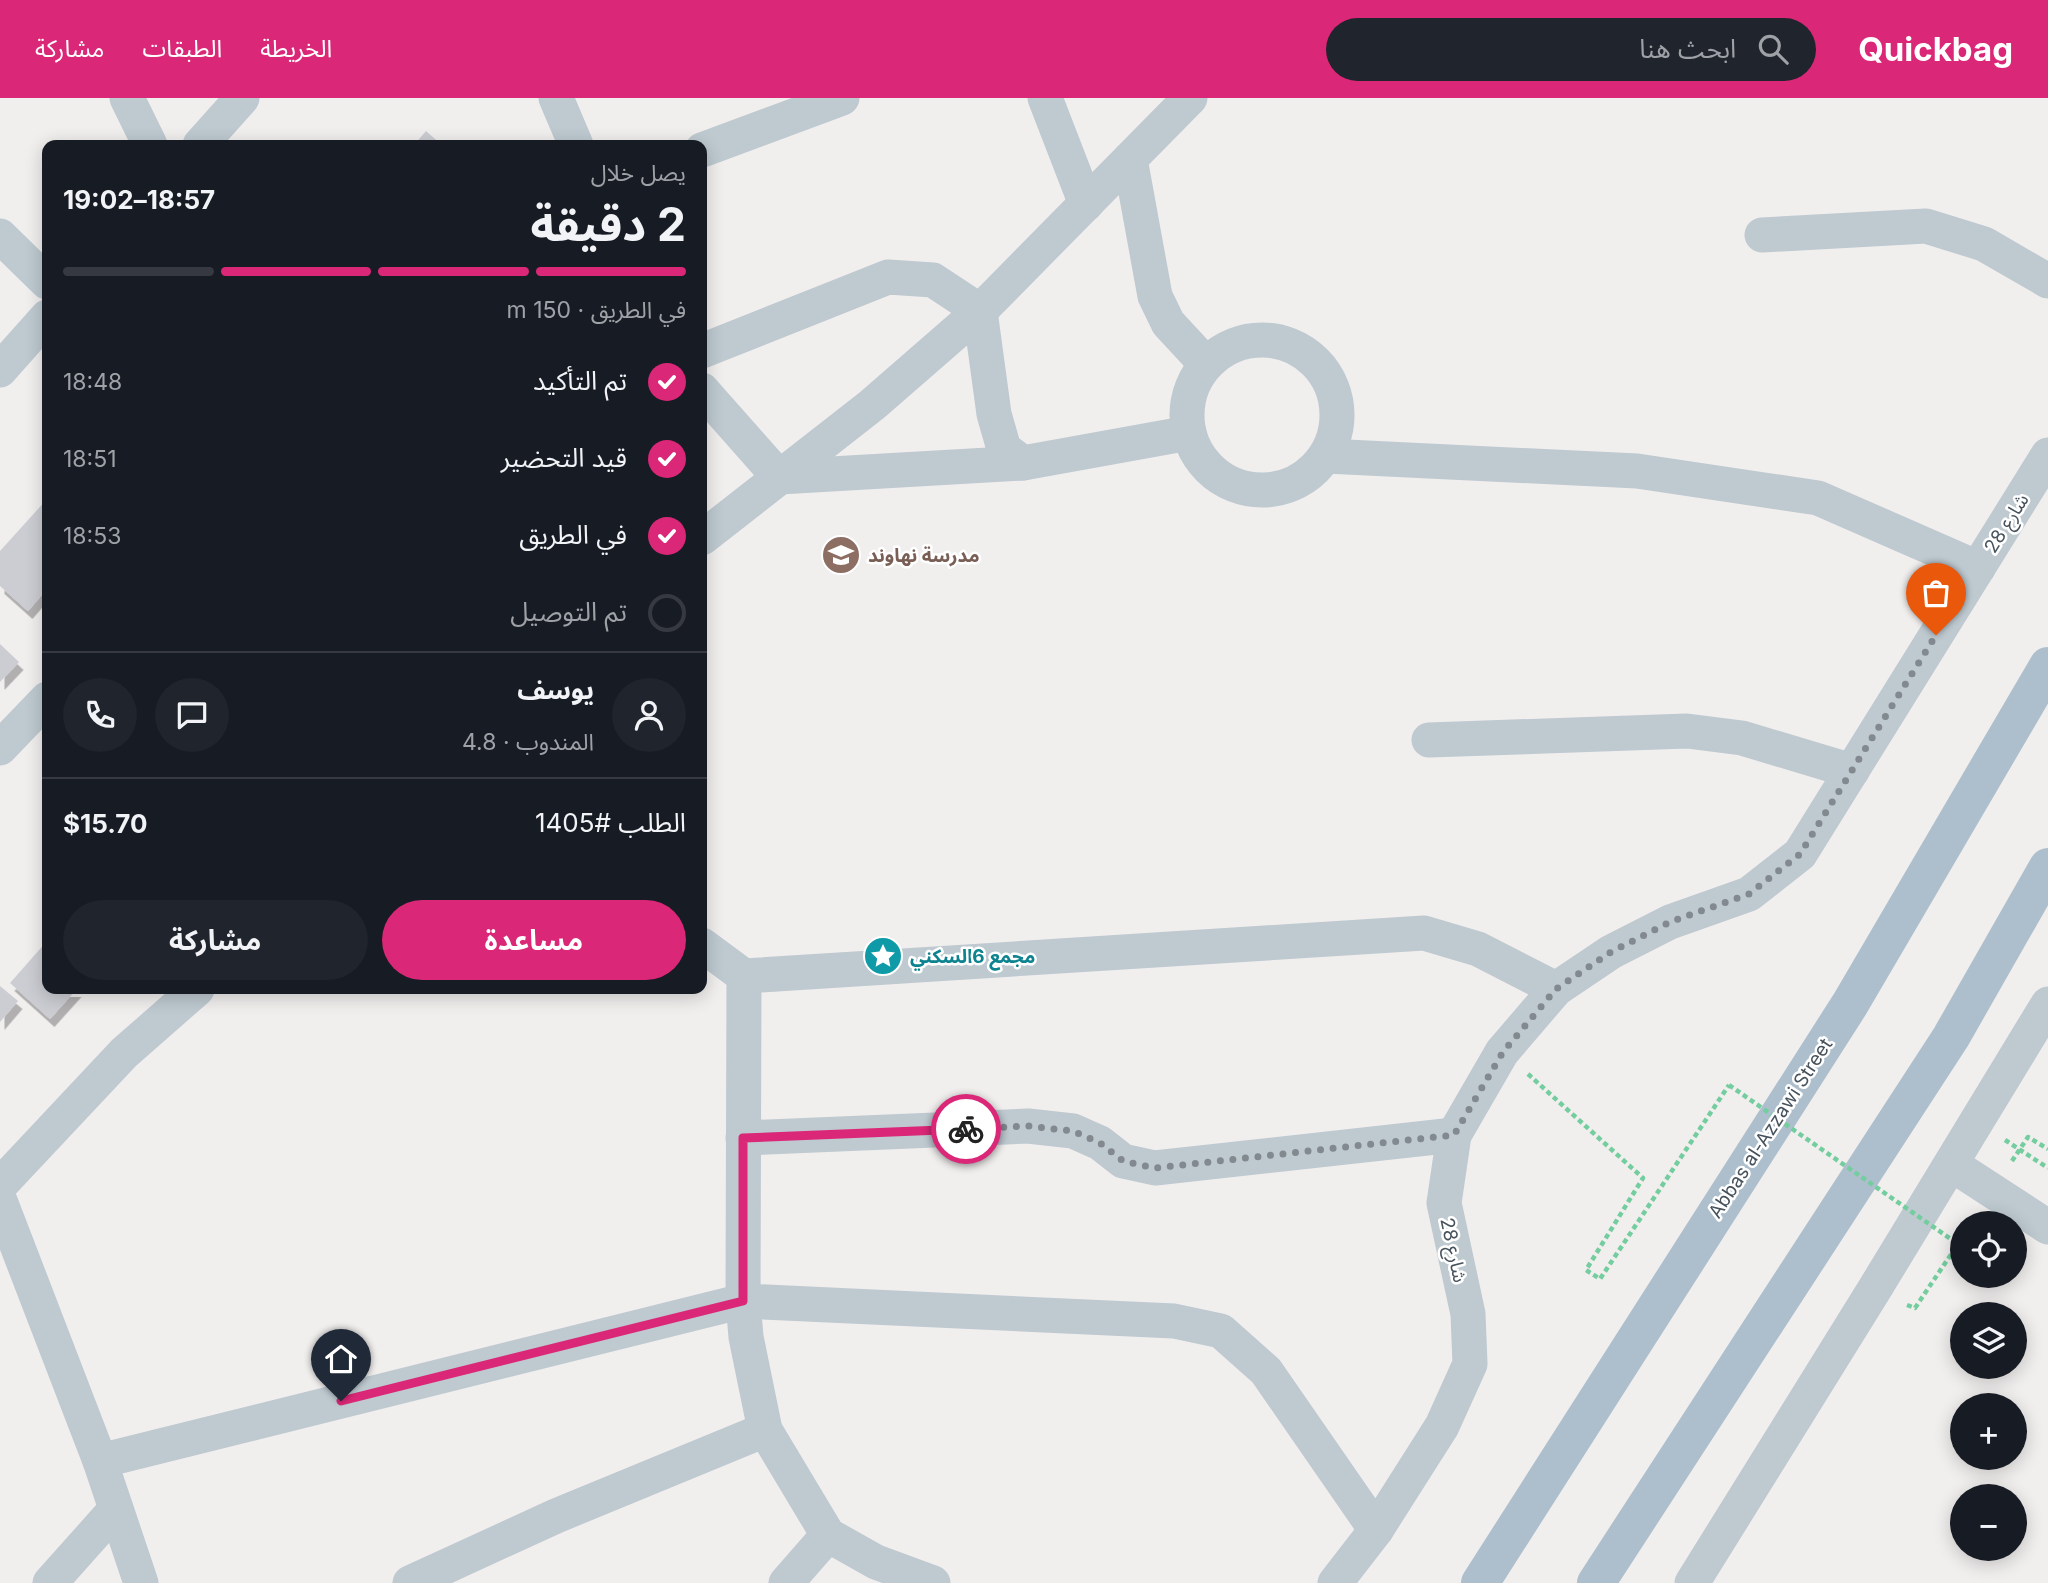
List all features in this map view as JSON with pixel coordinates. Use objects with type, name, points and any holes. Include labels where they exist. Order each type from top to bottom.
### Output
[{"type":"main road","name":"Abbas al-Azzawi Street","points":[[1480,1583],[1850,1004],[2048,666]]},
{"type":"main road","points":[[1596,1583],[1951,1037],[2048,867]]},
{"type":"street","points":[[127,98],[148,140]]},
{"type":"street","points":[[204,140],[242,98]]},
{"type":"street","points":[[556,98],[574,140]]},
{"type":"street","points":[[707,148],[842,98]]},
{"type":"street","points":[[1045,98],[1086,204]]},
{"type":"street","points":[[707,534],[872,405],[980,311],[1190,98]]},
{"type":"street","points":[[1130,159],[1155,296],[1168,323],[1206,364]]},
{"type":"street","points":[[1762,235],[1926,226],[1984,244],[2048,281]]},
{"type":"street","points":[[0,236],[42,277]]},
{"type":"street","points":[[707,349],[888,278],[933,279],[980,311],[994,414],[1000,437],[1004,449],[1023,463]]},
{"type":"street","points":[[0,370],[42,323]]},
{"type":"street","points":[[1251,340],[1277,341],[1298,349],[1319,365],[1333,387],[1338,414],[1336,432],[1326,456],[1310,474],[1287,487],[1261,491],[1235,486],[1217,477],[1199,457],[1189,433],[1186,412],[1192,386],[1206,364],[1226,348],[1251,340]]},
{"type":"street","points":[[707,396],[779,477]]},
{"type":"street","points":[[779,477],[1023,463],[1189,433]]},
{"type":"street","name":"شارع 28","points":[[1335,1583],[1376,1530],[1442,1426],[1470,1364],[1468,1314],[1444,1203],[1454,1135],[1503,1052],[1556,989],[1611,952],[1670,922],[1749,894],[1800,854],[2048,455]]},
{"type":"street","points":[[1326,456],[1637,471],[1818,498],[1978,568]]},
{"type":"street","points":[[0,748],[42,704]]},
{"type":"street","points":[[1429,740],[1687,731],[1742,738],[1852,771]]},
{"type":"street","points":[[707,949],[744,975],[1424,933],[1478,949],[1556,989]]},
{"type":"street","points":[[744,975],[743,1301],[746,1337],[765,1430],[828,1535],[876,1562],[933,1583]]},
{"type":"street","points":[[0,1185],[124,1053],[191,994]]},
{"type":"street","points":[[1692,1583],[2048,1004]]},
{"type":"street","points":[[743,1138],[1028,1126],[1073,1131],[1100,1143],[1123,1161],[1155,1168],[1454,1135]]},
{"type":"street","points":[[1951,1164],[2048,1227]]},
{"type":"street","points":[[0,1201],[100,1461],[141,1583]]},
{"type":"street","points":[[100,1461],[743,1301],[1174,1321],[1221,1331],[1266,1371],[1376,1530]]},
{"type":"street","points":[[410,1583],[556,1516],[765,1430]]},
{"type":"street","points":[[50,1583],[116,1509]]},
{"type":"street","points":[[786,1583],[828,1535]]},
{"type":"path","points":[[1503,1052],[1643,1178],[1586,1270],[1600,1279],[1729,1085],[1950,1238]]},
{"type":"path","points":[[2028,1155],[2048,1168]]},
{"type":"path","points":[[1916,1308],[1950,1256]]},
{"type":"building","points":[[426,131],[436,140],[418,140]]},
{"type":"building","points":[[42,505],[42,595],[28,611],[0,586],[0,551]]},
{"type":"building","points":[[0,644],[19,662],[0,682]]},
{"type":"building","points":[[42,947],[42,994],[72,994],[50,1019],[10,983]]},
{"type":"building","points":[[0,986],[18,1001],[0,1022]]},
{"type":"way so far","points":[[966,1129],[1028,1126],[1073,1131],[1100,1143],[1123,1161],[1155,1168],[1454,1135],[1503,1052],[1556,989],[1611,952],[1670,922],[1749,894],[1800,854],[1936,635]]},
{"type":"place","name":"مدرسة نهاوند","points":[[841,555]]},
{"type":"place","name":"مجمع 6السكني","points":[[883,956]]},
{"type":"route","points":[[341,1401],[743,1301],[743,1138],[966,1129]]}]
